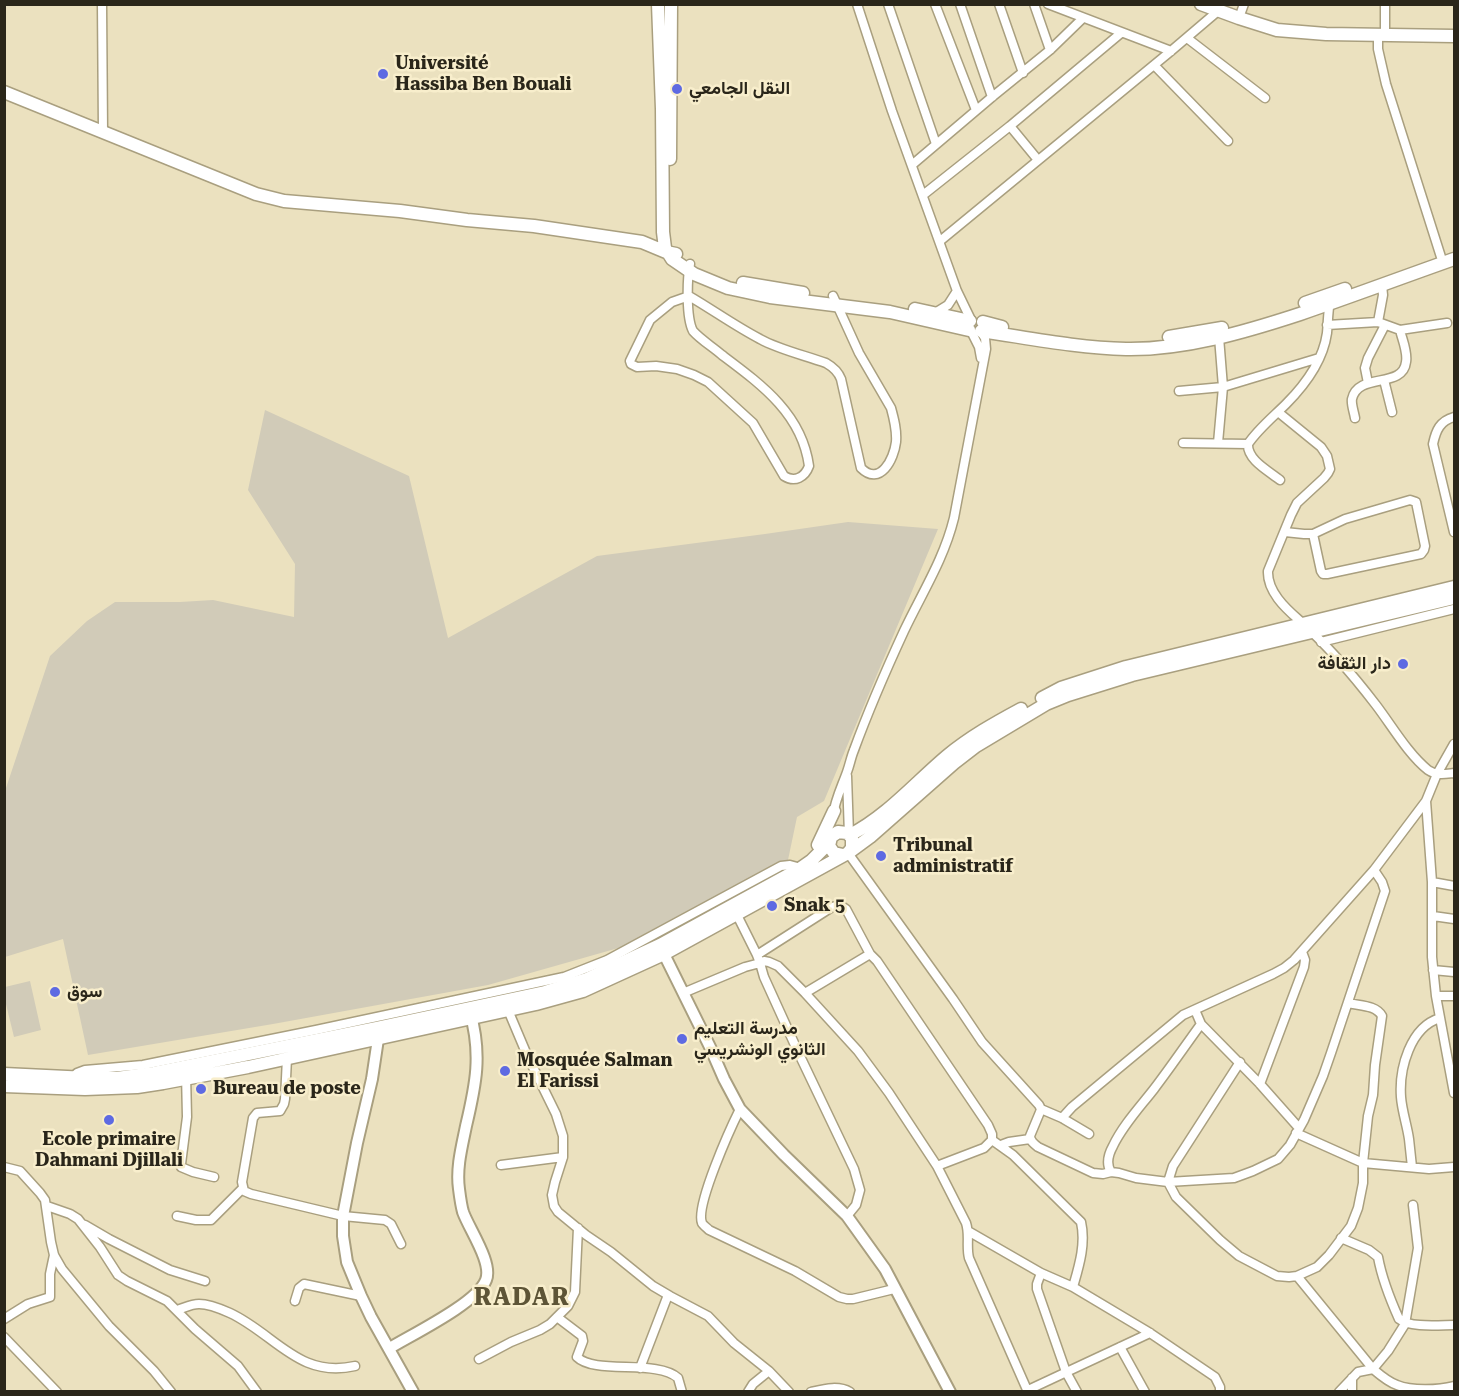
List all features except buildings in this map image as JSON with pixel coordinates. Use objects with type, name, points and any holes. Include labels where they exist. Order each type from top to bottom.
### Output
[{"type":"main road","points":[[658,4],[663,232],[672,259],[690,267],[709,281],[728,288],[770,297],[835,301],[935,313],[975,327]]},
{"type":"main road","points":[[671,4],[671,254]]},
{"type":"main road","points":[[1201,4],[1277,30],[1326,34],[1455,36]]},
{"type":"main road","points":[[4,92],[268,198],[534,226],[642,242],[671,254]]},
{"type":"main road","points":[[890,308],[975,327],[998,326],[1127,349],[1157,347],[1219,337],[1263,326],[1455,252]]},
{"type":"main road","points":[[1095,343],[1157,340],[1206,331],[1382,285],[1455,259]]},
{"type":"main road","points":[[1307,628],[1455,587]]},
{"type":"main road","points":[[850,835],[875,820],[948,755],[993,724],[1126,667],[1455,598]]},
{"type":"main road","points":[[4,1074],[72,1083],[137,1087],[186,1073],[376,1028],[470,1013],[508,1010],[583,990],[737,915],[847,853],[870,837],[976,746],[1065,692]]},
{"type":"main road","points":[[806,865],[834,811]]},
{"type":"main road","points":[[470,1013],[545,992],[662,950],[806,865],[830,840],[838,832],[850,835],[853,844],[847,853],[837,855],[832,851],[830,840]]},
{"type":"main road","points":[[186,1073],[287,1058],[376,1028]]},
{"type":"main road","points":[[4,1086],[72,1083]]},
{"type":"street","points":[[102,4],[103,132]]},
{"type":"street","points":[[830,840],[838,795],[853,751],[905,629],[948,541],[981,371],[975,327],[957,291],[857,4]]},
{"type":"street","points":[[888,4],[936,144]]},
{"type":"street","points":[[935,4],[976,110]]},
{"type":"street","points":[[960,4],[992,97]]},
{"type":"street","points":[[999,4],[1023,73]]},
{"type":"street","points":[[1034,4],[1050,50]]},
{"type":"street","points":[[1048,4],[1171,51]]},
{"type":"street","points":[[1239,18],[1244,4]]},
{"type":"street","points":[[1385,4],[1378,49],[1386,84],[1441,257]]},
{"type":"street","points":[[940,241],[1218,11]]},
{"type":"street","points":[[912,164],[1050,50],[1083,18]]},
{"type":"street","points":[[923,195],[1121,33]]},
{"type":"street","points":[[1186,38],[1265,98]]},
{"type":"street","points":[[1155,65],[1228,141]]},
{"type":"street","points":[[1010,126],[1038,160]]},
{"type":"street","points":[[690,267],[689,296],[688,314],[693,331],[751,376],[793,420],[802,440],[809,466],[806,473],[792,480],[784,476],[753,423],[708,382],[677,369],[656,366],[637,367],[630,361],[650,320],[672,302],[689,296],[763,341],[832,367],[841,379],[861,468],[869,474],[878,474],[886,468],[895,447],[894,417],[859,353],[835,301]]},
{"type":"street","points":[[1368,383],[1365,368],[1382,323],[1382,285]]},
{"type":"street","points":[[935,313],[948,305],[957,291]]},
{"type":"street","points":[[1280,480],[1250,456],[1248,444],[1308,380],[1327,335],[1330,299]]},
{"type":"street","points":[[1328,325],[1382,323],[1400,330],[1447,323]]},
{"type":"street","points":[[1355,418],[1351,400],[1356,391],[1368,383],[1398,376],[1404,369],[1407,361],[1400,330]]},
{"type":"street","points":[[1218,443],[1223,387],[1219,337]]},
{"type":"street","points":[[1179,392],[1223,387],[1319,358]]},
{"type":"street","points":[[1384,380],[1392,412]]},
{"type":"street","points":[[1278,412],[1321,447],[1328,456],[1330,464],[1328,473],[1297,503],[1291,515],[1270,564],[1268,579],[1271,588],[1277,597],[1322,642],[1374,703],[1414,757],[1428,770],[1437,774],[1455,773]]},
{"type":"street","points":[[1455,417],[1442,422],[1436,431],[1433,444],[1451,499],[1455,532]]},
{"type":"street","points":[[1183,443],[1248,444]]},
{"type":"street","points":[[1285,532],[1313,534],[1345,519],[1410,500],[1416,502],[1425,546],[1421,554],[1323,574],[1313,534]]},
{"type":"street","points":[[1322,642],[1455,609]]},
{"type":"street","points":[[1062,1118],[1072,1107],[1184,1016],[1284,968],[1302,952],[1374,870],[1426,801],[1437,774],[1455,744]]},
{"type":"street","points":[[847,772],[850,835]]},
{"type":"street","points":[[1426,801],[1432,882],[1433,970],[1455,1093]]},
{"type":"street","points":[[847,853],[982,1042],[1041,1109],[1089,1134]]},
{"type":"street","points":[[72,1083],[77,1073],[85,1070],[142,1065],[316,1030],[376,1028],[564,977],[607,960],[781,866],[806,865]]},
{"type":"street","points":[[1030,1139],[1038,1147],[1093,1173],[1111,1172],[1168,1182],[1234,1178],[1278,1159],[1304,1120],[1323,1076],[1348,1003],[1385,891],[1374,870]]},
{"type":"street","points":[[1432,882],[1455,886]]},
{"type":"street","points":[[683,993],[745,967],[832,907],[841,905],[846,909],[870,954],[988,1125],[996,1143],[1013,1155],[1081,1222],[1083,1244],[1073,1287]]},
{"type":"street","points":[[737,915],[799,1054],[854,1169],[860,1190],[856,1205],[847,1216]]},
{"type":"street","points":[[1433,916],[1455,919]]},
{"type":"street","points":[[662,950],[740,1109],[847,1216],[881,1263],[950,1392]]},
{"type":"street","points":[[1260,1084],[1304,967],[1305,960],[1302,952]]},
{"type":"street","points":[[805,993],[870,954]]},
{"type":"street","points":[[758,959],[778,966],[858,1051],[937,1166],[963,1217],[968,1232],[969,1258],[1028,1391],[1149,1333]]},
{"type":"street","points":[[1433,970],[1455,972]]},
{"type":"street","points":[[1436,996],[1455,996]]},
{"type":"street","points":[[1240,1062],[1173,1166],[1168,1182],[1176,1197],[1239,1256],[1277,1276],[1297,1276],[1317,1267],[1329,1256],[1352,1226],[1363,1183],[1363,1163],[1382,1016],[1376,1009],[1348,1003]]},
{"type":"street","points":[[508,1010],[556,1114],[563,1136],[563,1158],[553,1188],[553,1201],[558,1212],[653,1286],[708,1316],[734,1343],[769,1371],[789,1392]]},
{"type":"street","points":[[1195,1010],[1201,1024],[1260,1084],[1297,1131],[1363,1163],[1438,1170],[1455,1167]]},
{"type":"street","points":[[390,1348],[467,1302],[482,1288],[488,1277],[488,1269],[463,1210],[458,1188],[459,1162],[477,1069],[477,1052],[470,1013]]},
{"type":"street","points":[[1412,1167],[1401,1095],[1404,1066],[1408,1052],[1423,1027],[1440,1018]]},
{"type":"street","points":[[1111,1172],[1107,1162],[1123,1128],[1201,1024]]},
{"type":"street","points":[[376,1028],[372,1079],[357,1143],[344,1216],[343,1236],[352,1277],[371,1317],[413,1392]]},
{"type":"street","points":[[287,1058],[284,1104],[280,1111],[257,1113],[253,1119],[245,1157],[243,1189],[251,1194],[344,1216],[386,1220],[391,1224],[401,1244]]},
{"type":"street","points":[[186,1073],[187,1117],[181,1167],[214,1177]]},
{"type":"street","points":[[740,1109],[722,1149],[706,1196],[701,1215],[702,1223],[709,1230],[795,1270],[839,1297],[853,1299],[894,1289]]},
{"type":"street","points":[[1030,1139],[1041,1109]]},
{"type":"street","points":[[937,1166],[996,1143],[1030,1139]]},
{"type":"street","points":[[501,1165],[563,1158]]},
{"type":"street","points":[[4,1167],[20,1171],[46,1202],[54,1255],[62,1269],[109,1326],[154,1371],[171,1392]]},
{"type":"street","points":[[177,1216],[211,1220],[243,1189]]},
{"type":"street","points":[[1339,1392],[1358,1372],[1373,1369],[1405,1324],[1418,1248],[1413,1205]]},
{"type":"street","points":[[47,1206],[70,1214],[82,1224],[170,1270],[205,1281]]},
{"type":"street","points":[[82,1224],[118,1275],[167,1301],[238,1366],[257,1392]]},
{"type":"street","points":[[479,1359],[540,1330],[550,1324],[568,1306],[574,1295],[578,1227]]},
{"type":"street","points":[[968,1232],[1041,1273],[1073,1287],[1149,1333],[1215,1377],[1220,1392]]},
{"type":"street","points":[[1341,1238],[1369,1250],[1378,1257],[1388,1293],[1399,1319],[1405,1324],[1455,1325]]},
{"type":"street","points":[[4,1319],[28,1304],[50,1297],[50,1274],[54,1255]]},
{"type":"street","points":[[1041,1273],[1037,1288],[1066,1372],[1077,1392]]},
{"type":"street","points":[[1297,1276],[1373,1369],[1386,1379],[1398,1386],[1416,1389],[1455,1386]]},
{"type":"street","points":[[295,1301],[299,1288],[304,1284],[361,1296]]},
{"type":"street","points":[[640,1368],[668,1295]]},
{"type":"street","points":[[177,1310],[201,1304],[215,1307],[249,1323],[310,1364],[320,1368],[355,1366]]},
{"type":"street","points":[[557,1317],[582,1336],[583,1341],[577,1357],[582,1361],[674,1374],[678,1378],[682,1392]]},
{"type":"street","points":[[4,1337],[57,1392]]},
{"type":"street","points":[[1120,1347],[1145,1392]]},
{"type":"street","points":[[748,1392],[756,1380],[769,1371]]},
{"type":"street","points":[[1352,1378],[1352,1392]]},
{"type":"street","points":[[811,1392],[824,1388],[845,1389],[850,1392]]},
{"type":"shaded area","points":[[265,410],[409,476],[448,638],[597,556],[848,522],[938,529],[824,801],[797,817],[788,860],[629,945],[488,985],[88,1055],[63,939],[5,957],[5,791],[50,656],[87,621],[115,602],[213,600],[294,617],[295,564],[248,490]]},
{"type":"shaded area","points":[[30,981],[41,1030],[14,1037],[5,1000],[5,987]]},
{"type":"place","name":"Université Hassiba Ben Bouali","points":[[383,74]]},
{"type":"place","name":"النقل الجامعي","points":[[677,89]]},
{"type":"place","name":"دار الثقافة","points":[[1403,664]]},
{"type":"place","name":"Tribunal administratif","points":[[881,856]]},
{"type":"place","name":"Snak 5","points":[[772,906]]},
{"type":"place","name":"سوق","points":[[55,992]]},
{"type":"place","name":"مدرسة التعليم الثانوي الونشريسي","points":[[682,1039]]},
{"type":"place","name":"Mosquée Salman El Farissi","points":[[505,1071]]},
{"type":"place","name":"Bureau de poste","points":[[201,1089]]},
{"type":"place","name":"Ecole primaire Dahmani Djillali","points":[[109,1120]]},
{"type":"district","name":"RADAR","points":[[522,1298]]}]
